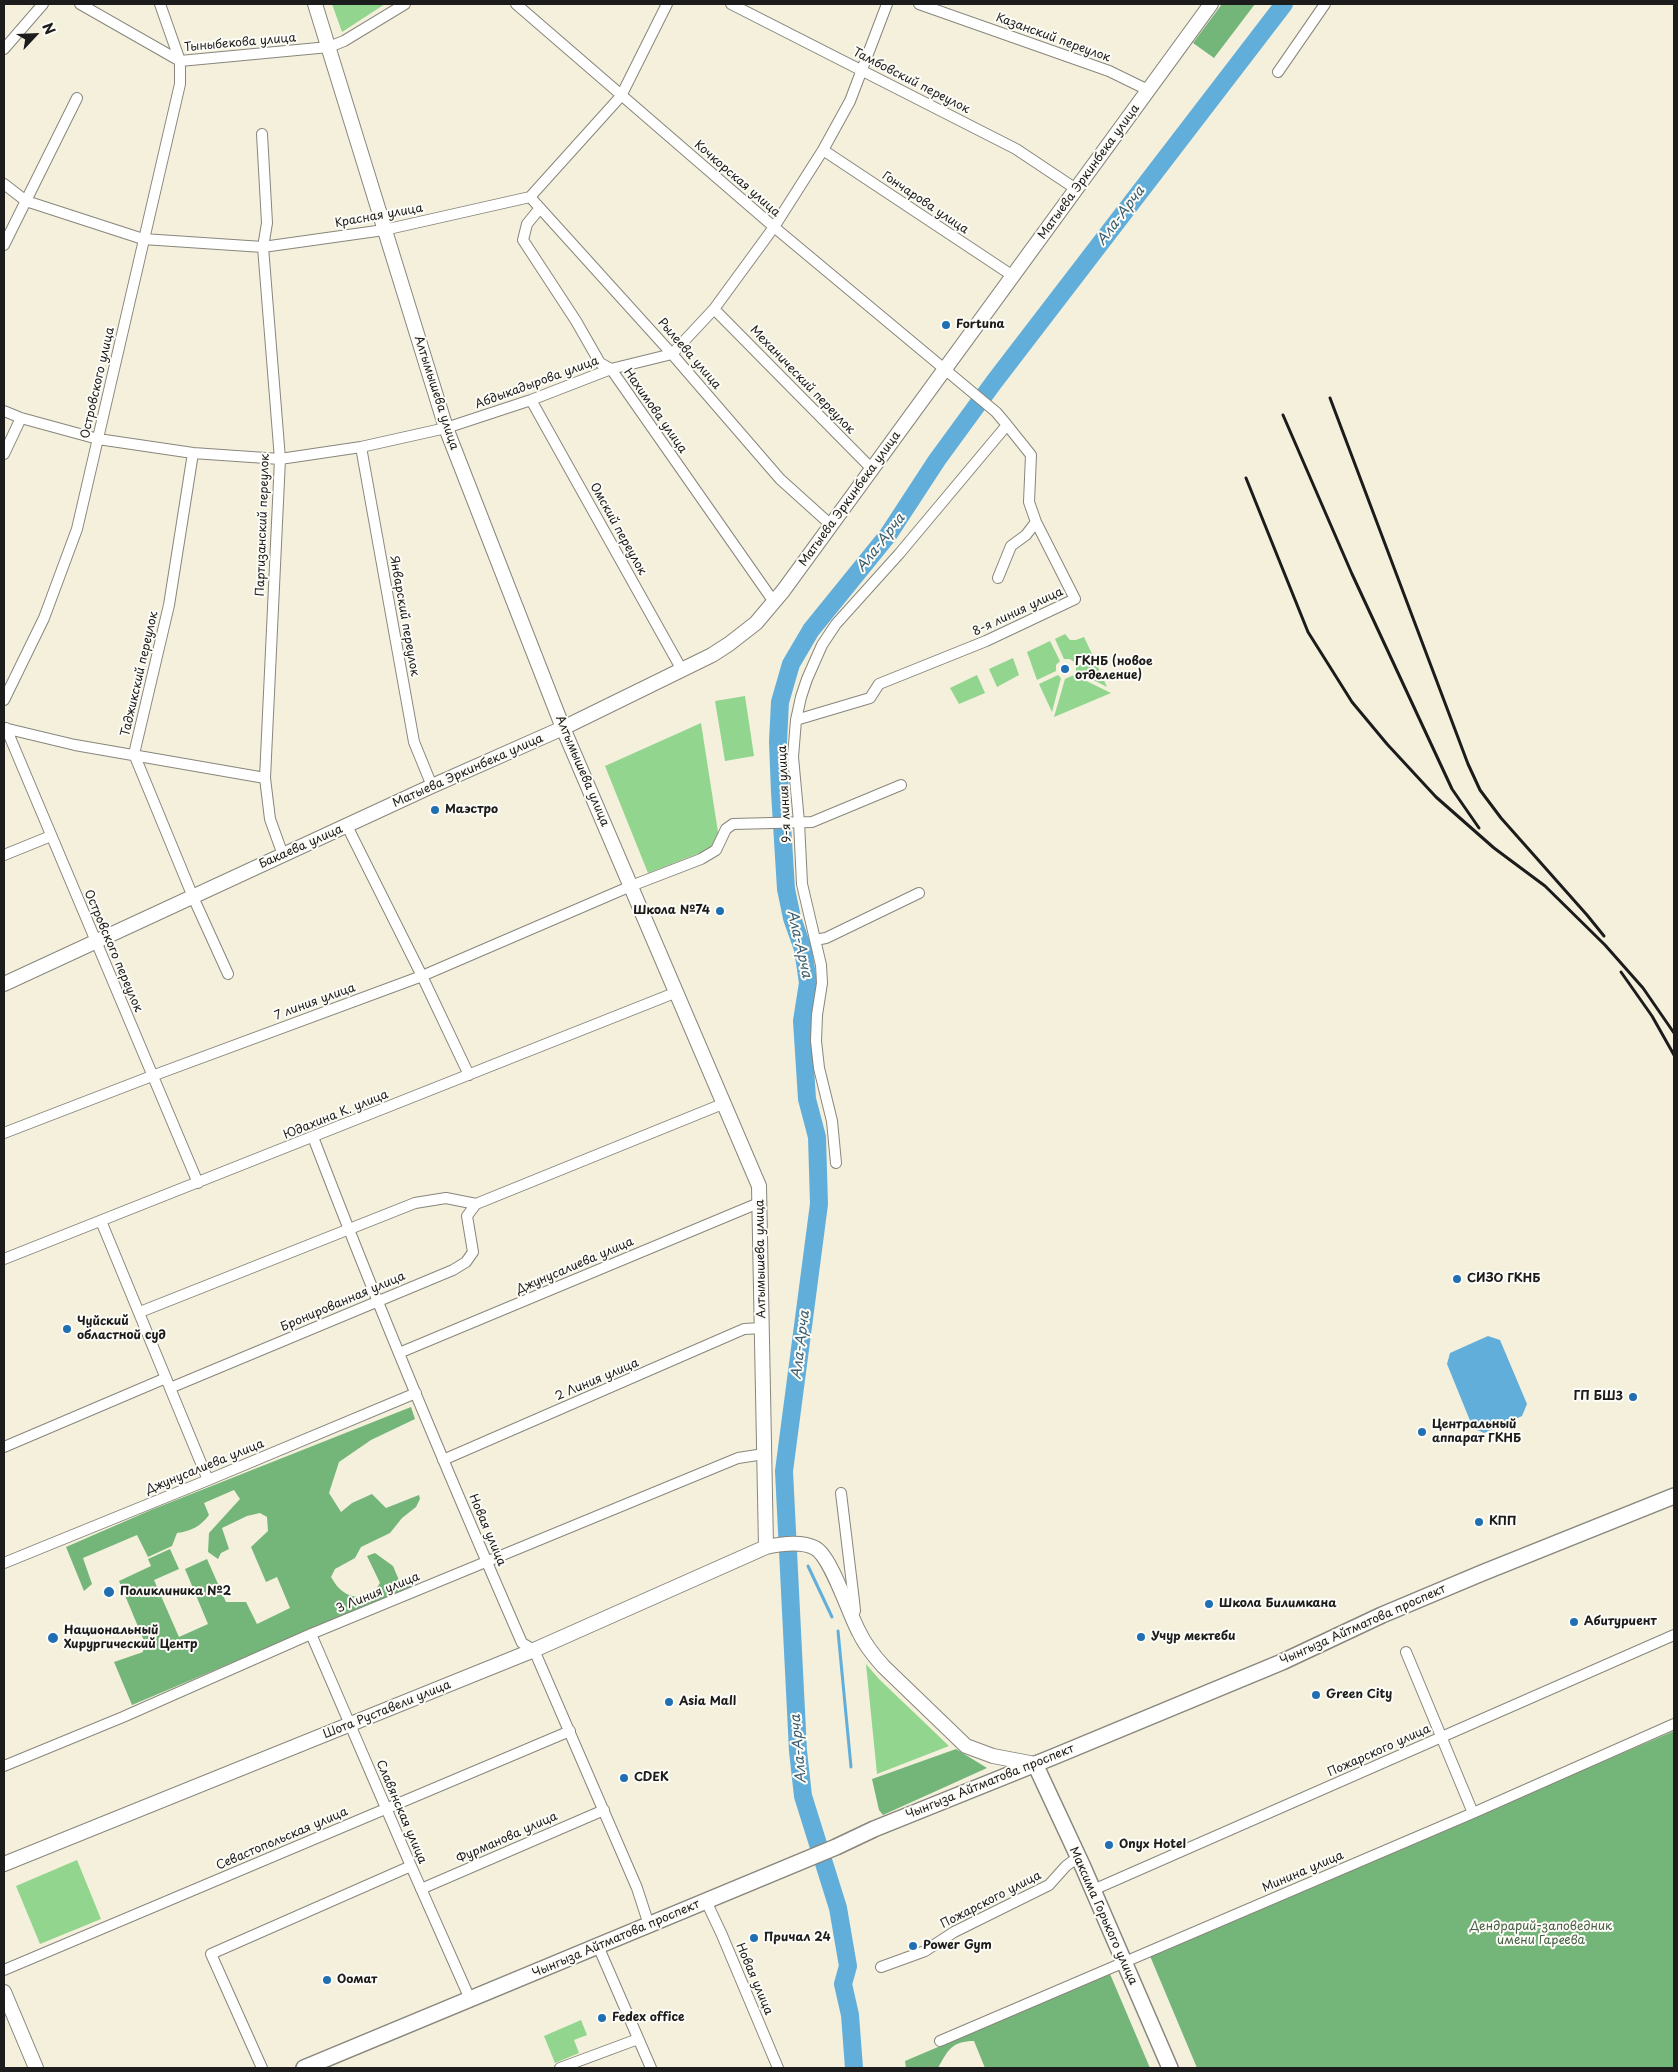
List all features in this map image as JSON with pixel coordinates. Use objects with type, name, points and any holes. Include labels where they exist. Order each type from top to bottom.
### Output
[{"type":"main road","name":"Алтымышева улица","points":[[316,4],[446,428],[564,728],[760,1186],[764,1454],[770,1546]]},
{"type":"main road","name":"Матыева Эркинбека улица","points":[[347,826],[564,728],[682,670],[730,644],[756,623],[774,602],[831,525],[1211,4]]},
{"type":"main road","name":"Бакаева улица","points":[[4,984],[347,826]]},
{"type":"main road","name":"Чынгыза Айтматова проспект","points":[[304,2068],[836,1847],[874,1829],[1282,1662],[1382,1615],[1473,1576],[1674,1496]]},
{"type":"main road","points":[[770,1546],[800,1545],[815,1548],[825,1557],[861,1636],[883,1666],[966,1746],[993,1756],[1035,1764]]},
{"type":"main road","name":"Шота Руставели улица","points":[[4,1864],[350,1726],[534,1650],[770,1546]]},
{"type":"main road","name":"Максима Горького улица","points":[[1035,1764],[1094,1890],[1170,2068]]},
{"type":"main road","points":[[4,1992],[36,2068]]},
{"type":"street","points":[[4,49],[43,4]]},
{"type":"street","name":"Тыныбекова улица","points":[[80,4],[180,61],[329,47],[344,42],[405,4]]},
{"type":"street","points":[[160,4],[180,61]]},
{"type":"street","name":"Кочкорская улица","points":[[516,4],[774,227],[944,370]]},
{"type":"street","points":[[530,197],[621,96],[667,4]]},
{"type":"street","name":"Тамбовский переулок","points":[[731,4],[1016,149],[1076,189]]},
{"type":"street","points":[[672,354],[714,309],[774,227],[823,150],[850,101],[887,4]]},
{"type":"street","name":"Казанский переулок","points":[[919,4],[1109,71],[1148,90]]},
{"type":"street","points":[[1278,72],[1325,4]]},
{"type":"street","name":"Островского улица","points":[[4,700],[44,618],[77,529],[180,84],[180,61]]},
{"type":"street","points":[[4,245],[77,98]]},
{"type":"street","name":"Партизанский переулок","points":[[262,134],[267,223],[263,246],[280,458],[265,778],[270,819],[283,855]]},
{"type":"street","name":"Гончарова улица","points":[[823,150],[1013,276]]},
{"type":"street","name":"Красная улица","points":[[4,184],[26,201],[143,239],[263,246],[384,230],[530,197]]},
{"type":"street","name":"Рылеева улица","points":[[530,197],[672,354],[780,479],[831,525]]},
{"type":"street","name":"Нахимова улица","points":[[540,208],[526,224],[523,240],[576,321],[600,363],[611,369],[774,602]]},
{"type":"street","name":"Механический переулок","points":[[714,309],[872,469]]},
{"type":"street","name":"Абдыкадырова улица","points":[[4,412],[98,439],[192,453],[280,458],[360,447],[446,428],[531,400],[611,369],[672,354]]},
{"type":"street","points":[[944,370],[996,412],[1006,425]]},
{"type":"street","name":"Омский переулок","points":[[531,400],[682,670]]},
{"type":"street","points":[[4,454],[21,418]]},
{"type":"street","name":"8-я линия улица","points":[[796,720],[870,698],[879,684],[986,641],[1075,599],[1036,522],[1029,502],[1031,455],[1006,425]]},
{"type":"street","name":"9-я линия улица","points":[[836,1163],[830,1107],[818,1055],[817,1015],[822,983],[821,966],[802,884],[793,757],[796,720],[807,679],[822,646],[836,624],[899,554],[1006,425]]},
{"type":"street","name":"Январский переулок","points":[[360,447],[414,742],[432,786]]},
{"type":"street","name":"Таджикский переулок","points":[[192,453],[169,605],[134,754],[193,897],[228,974]]},
{"type":"street","points":[[998,578],[1011,546],[1026,536],[1036,522]]},
{"type":"street","points":[[5,728],[75,745],[265,778]]},
{"type":"street","name":"Островского переулок","points":[[5,728],[198,1183]]},
{"type":"street","points":[[797,822],[812,822],[901,785]]},
{"type":"street","name":"7 линия улица","points":[[4,1133],[422,976],[631,886],[711,855],[720,844],[726,829],[733,824],[797,822]]},
{"type":"street","name":"Бакаева улица","points":[[347,826],[469,1075]]},
{"type":"street","points":[[4,855],[51,836]]},
{"type":"street","points":[[815,940],[826,938],[919,894]]},
{"type":"street","name":"Юдахина К. улица","points":[[4,1259],[677,992]]},
{"type":"street","points":[[140,1312],[415,1203],[446,1198],[476,1204],[725,1103]]},
{"type":"street","name":"Новая улица","points":[[313,1137],[348,1229],[443,1460],[522,1643],[534,1650],[641,1896],[649,1925]]},
{"type":"street","name":"Джунусалиева улица","points":[[400,1353],[761,1202]]},
{"type":"street","name":"Бронированная улица","points":[[4,1448],[453,1270],[466,1262],[473,1252],[468,1216],[476,1204]]},
{"type":"street","points":[[101,1221],[208,1480]]},
{"type":"street","name":"2 Линия улица","points":[[443,1460],[744,1329],[762,1328]]},
{"type":"street","name":"Джунусалиева улица","points":[[4,1563],[416,1393]]},
{"type":"street","name":"3 Линия улица","points":[[4,1766],[123,1717],[312,1634],[738,1458],[764,1454]]},
{"type":"street","points":[[841,1493],[855,1612],[852,1617]]},
{"type":"street","name":"Славянская улица","points":[[312,1634],[410,1866],[470,1999]]},
{"type":"street","name":"Пожарского улица","points":[[1094,1890],[1674,1635]]},
{"type":"street","points":[[1406,1652],[1473,1813]]},
{"type":"street","name":"Минина улица","points":[[940,2041],[1473,1813],[1674,1724]]},
{"type":"street","name":"Севастопольская улица","points":[[4,1970],[570,1732]]},
{"type":"street","name":"Фурманова улица","points":[[421,1889],[604,1810]]},
{"type":"street","name":"Пожарского улица","points":[[881,1967],[925,1951],[954,1932],[1049,1885],[1066,1866],[1078,1857]]},
{"type":"street","points":[[262,2068],[211,1954],[410,1866]]},
{"type":"street","name":"Новая улица","points":[[706,1901],[778,2068]]},
{"type":"street","points":[[598,1946],[650,2068]]},
{"type":"street","points":[[560,2068],[638,2039]]},
{"type":"green space","points":[[332,4],[385,4],[342,32]]},
{"type":"green space","points":[[1222,4],[1255,4],[1214,58],[1193,43]]},
{"type":"green space","points":[[1065,634],[1070,640],[1084,637],[1092,654],[1074,662],[1070,659],[1064,659],[1055,639]]},
{"type":"green space","points":[[1050,641],[1060,661],[1056,665],[1056,671],[1037,680],[1027,652]]},
{"type":"green space","points":[[1013,658],[1019,675],[997,687],[989,669]]},
{"type":"green space","points":[[1094,658],[1107,687],[1076,671],[1076,667]]},
{"type":"green space","points":[[977,675],[985,693],[959,704],[950,688]]},
{"type":"green space","points":[[1058,675],[1061,678],[1052,712],[1039,684]]},
{"type":"green space","points":[[1074,675],[1111,693],[1054,717],[1065,679]]},
{"type":"green space","points":[[745,696],[754,756],[725,761],[715,701]]},
{"type":"green space","points":[[701,723],[720,845],[648,873],[605,766]]},
{"type":"green space","points":[[411,1407],[415,1419],[371,1440],[339,1462],[329,1493],[341,1512],[352,1503],[372,1494],[386,1508],[419,1495],[420,1499],[416,1507],[402,1518],[390,1533],[361,1547],[355,1558],[335,1569],[331,1577],[339,1588],[349,1595],[360,1597],[373,1594],[380,1583],[367,1556],[375,1553],[393,1566],[401,1585],[412,1581],[413,1586],[132,1705],[114,1662],[143,1652],[144,1641],[119,1581],[151,1566],[148,1559],[170,1549],[179,1569],[154,1580],[179,1637],[208,1624],[185,1569],[207,1559],[226,1602],[246,1602],[257,1624],[290,1608],[277,1577],[266,1582],[251,1547],[268,1531],[267,1517],[260,1513],[247,1516],[222,1528],[229,1549],[221,1553],[218,1559],[208,1552],[209,1533],[240,1499],[234,1490],[204,1503],[209,1515],[202,1523],[191,1530],[177,1533],[172,1546],[148,1557],[137,1535],[83,1558],[92,1584],[84,1591],[66,1547],[151,1510]]},
{"type":"green space","points":[[866,1664],[879,1679],[949,1746],[877,1774]]},
{"type":"green space","name":"Дендрарий-заповедник имени Гареева","points":[[1674,1731],[1674,2068],[1197,2068],[1150,1956]]},
{"type":"green space","points":[[956,1749],[987,1768],[883,1815],[879,1810],[872,1779]]},
{"type":"green space","points":[[77,1860],[101,1919],[40,1944],[16,1886]]},
{"type":"green space","points":[[1110,1974],[1150,2068],[985,2068],[974,2041],[967,2041],[951,2048],[938,2068],[906,2068],[905,2061]]},
{"type":"green space","points":[[581,2020],[587,2035],[574,2040],[579,2053],[555,2063],[544,2036]]},
{"type":"water","points":[[1488,1336],[1500,1340],[1527,1404],[1522,1416],[1484,1433],[1473,1428],[1447,1364],[1450,1353]]},
{"type":"waterway","name":"Ала-Арча","points":[[854,2068],[850,2015],[843,1984],[848,1966],[838,1908],[803,1796],[798,1751],[784,1471],[819,1204],[817,1137],[807,1099],[802,1021],[808,983],[803,949],[792,918],[786,889],[778,742],[780,702],[791,664],[811,630],[888,535],[937,460],[994,382],[1284,4]]},
{"type":"waterway","points":[[808,1566],[832,1617]]},
{"type":"waterway","points":[[838,1631],[851,1767]]},
{"type":"railway","points":[[1330,398],[1468,764],[1480,790],[1501,818],[1604,936]]},
{"type":"railway","points":[[1283,415],[1352,574],[1452,789],[1479,828]]},
{"type":"railway","points":[[1246,478],[1308,632],[1352,702],[1387,744],[1436,797],[1494,848],[1545,886],[1605,945],[1643,988],[1674,1033]]},
{"type":"railway","points":[[1621,972],[1652,1016],[1674,1055]]},
{"type":"place","name":"Fortuna","points":[[946,325]]},
{"type":"place","name":"ГКНБ (новое отделение)","points":[[1065,669]]},
{"type":"place","name":"Маэстро","points":[[435,810]]},
{"type":"place","name":"Школа №74","points":[[720,911]]},
{"type":"place","name":"СИЗО ГКНБ","points":[[1457,1279]]},
{"type":"place","name":"Чуйский областной суд","points":[[67,1329]]},
{"type":"place","name":"ГП БШЗ","points":[[1633,1397]]},
{"type":"place","name":"Центральный аппарат ГКНБ","points":[[1422,1432]]},
{"type":"place","name":"КПП","points":[[1479,1522]]},
{"type":"place","name":"Поликлиника №2","points":[[109,1592]]},
{"type":"place","name":"Школа Билимкана","points":[[1209,1604]]},
{"type":"place","name":"Абитуриент","points":[[1574,1622]]},
{"type":"place","name":"Учур мектеби","points":[[1141,1637]]},
{"type":"place","name":"Национальный Хирургический Центр","points":[[53,1638]]},
{"type":"place","name":"Green City","points":[[1316,1695]]},
{"type":"place","name":"Asia Mall","points":[[669,1702]]},
{"type":"place","name":"CDEK","points":[[624,1778]]},
{"type":"place","name":"Onyx Hotel","points":[[1109,1845]]},
{"type":"place","name":"Причал 24","points":[[754,1938]]},
{"type":"place","name":"Power Gym","points":[[913,1946]]},
{"type":"place","name":"Оомат","points":[[327,1980]]},
{"type":"place","name":"Fedex office","points":[[602,2018]]}]
